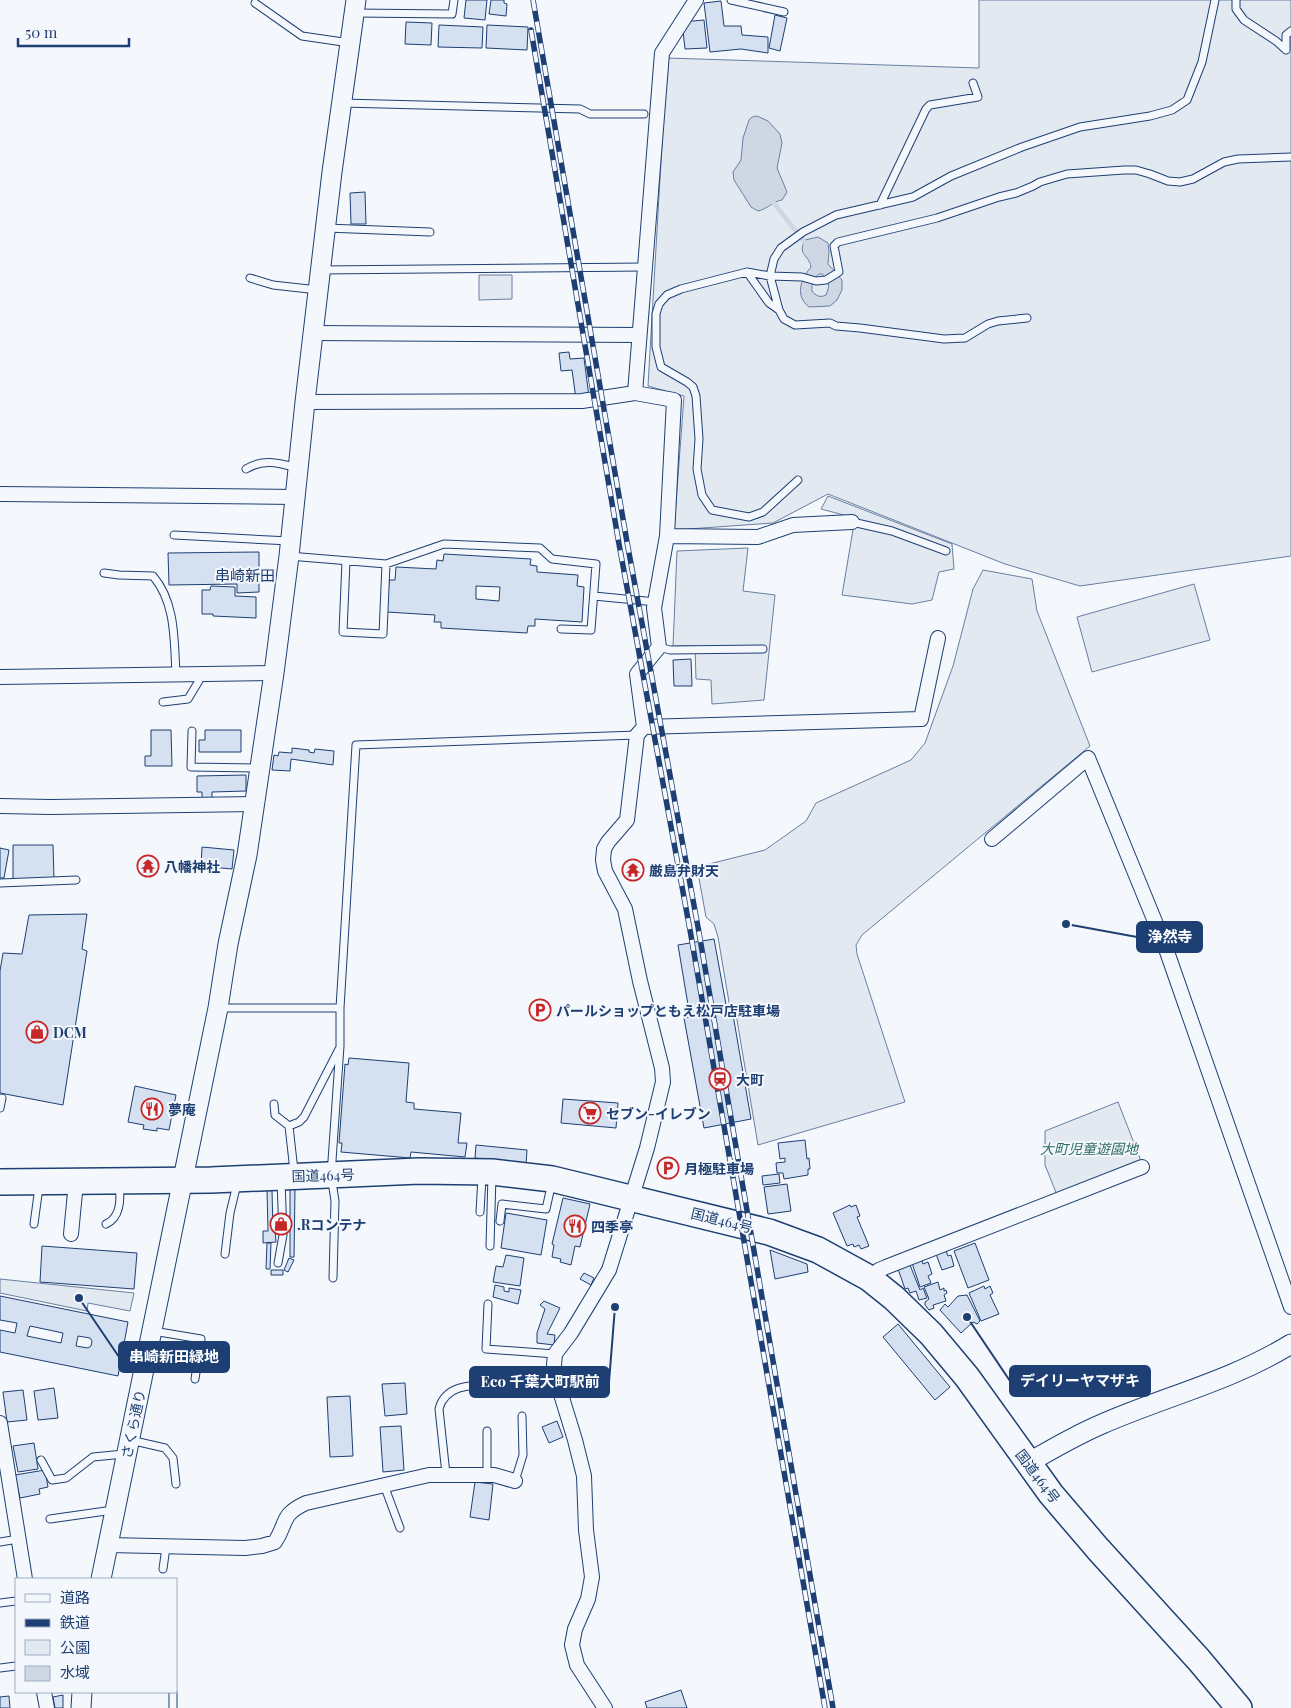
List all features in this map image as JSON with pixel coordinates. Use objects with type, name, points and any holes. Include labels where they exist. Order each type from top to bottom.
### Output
[{"type":"highway","name":"国道464号","points":[[0,1182],[237,1179],[420,1171],[488,1172],[552,1179],[775,1234],[818,1250],[869,1278],[894,1298],[931,1334],[967,1377],[1051,1494],[1098,1549],[1199,1660],[1239,1708]]},
{"type":"street","points":[[635,393],[662,53],[696,0]]},
{"type":"street","name":"さくら通り","points":[[101,1578],[218,1008],[228,944],[244,874],[274,673],[290,549],[325,228],[355,6]]},
{"type":"street","points":[[313,334],[639,335]]},
{"type":"street","points":[[305,402],[582,401],[635,393],[674,400],[667,536],[654,608],[659,646],[637,674],[640,731],[627,820],[608,842],[604,849],[603,860],[605,872],[625,909],[640,981],[662,1068],[662,1082],[647,1148],[609,1270],[571,1333],[555,1354],[554,1365],[584,1476],[586,1530],[592,1577],[588,1599],[575,1629],[572,1645],[578,1665],[605,1708]]},
{"type":"street","points":[[0,494],[295,497]]},
{"type":"street","points":[[667,536],[758,537],[793,525],[852,522]]},
{"type":"street","points":[[640,731],[921,720],[938,638]]},
{"type":"street","points":[[0,677],[274,673]]},
{"type":"street","points":[[992,839],[1088,758],[1165,946],[1291,1307]]},
{"type":"street","points":[[0,806],[255,804]]},
{"type":"street","points":[[869,1278],[886,1267],[1142,1167]]},
{"type":"street","points":[[71,1234],[76,1182]]},
{"type":"street","points":[[1028,1463],[1102,1424],[1217,1381],[1264,1361],[1291,1344]]},
{"type":"street","points":[[0,1423],[2,1445],[25,1578]]},
{"type":"street","points":[[108,1545],[245,1548],[262,1546],[275,1542],[286,1516],[292,1509],[306,1503],[429,1475],[487,1475],[515,1481]]},
{"type":"street","points":[[44,1693],[47,1708]]},
{"type":"street","points":[[81,1708],[82,1693]]},
{"type":"lane","points":[[355,6],[452,14],[454,0]]},
{"type":"lane","points":[[731,0],[784,12]]},
{"type":"lane","points":[[1027,318],[998,321],[988,324],[965,338],[944,339],[836,326],[830,323],[795,324],[784,318],[779,310],[770,276],[774,259],[781,248],[800,234],[836,215],[913,197],[951,176],[1022,147],[1080,127],[1150,116],[1172,110],[1187,100],[1199,70],[1215,0]]},
{"type":"lane","points":[[1236,0],[1236,9],[1244,20],[1276,41],[1286,50],[1286,35],[1291,31]]},
{"type":"lane","points":[[255,3],[302,36],[350,43]]},
{"type":"lane","points":[[880,205],[926,109],[930,105],[978,97],[973,83]]},
{"type":"lane","points":[[342,103],[580,109],[590,114],[644,114]]},
{"type":"lane","points":[[798,480],[763,512],[749,517],[712,510],[702,496],[697,469],[699,439],[696,396],[693,387],[661,367],[656,347],[656,314],[659,304],[667,295],[747,272],[770,276],[802,277],[816,281],[826,280],[839,272],[834,246],[838,242],[937,218],[1016,193],[1040,182],[1067,174],[1136,170],[1168,181],[1180,182],[1193,179],[1224,162],[1238,159],[1291,157]]},
{"type":"lane","points":[[325,228],[430,232]]},
{"type":"lane","points":[[320,270],[644,267]]},
{"type":"lane","points":[[747,272],[769,303],[779,310]]},
{"type":"lane","points":[[250,278],[273,285],[318,290]]},
{"type":"lane","points":[[246,469],[259,462],[271,461],[298,468]]},
{"type":"lane","points":[[852,522],[892,531],[946,551]]},
{"type":"lane","points":[[174,535],[290,549],[346,561],[386,564],[444,544],[540,548],[552,559],[596,564],[591,630],[561,628]]},
{"type":"lane","points":[[346,561],[343,632],[383,634],[386,564]]},
{"type":"lane","points":[[104,573],[153,576],[162,586],[173,622],[176,674]]},
{"type":"lane","points":[[594,596],[656,602]]},
{"type":"lane","points":[[659,646],[670,650],[763,649]]},
{"type":"lane","points":[[163,702],[188,699],[203,674]]},
{"type":"lane","points":[[192,731],[191,767],[260,768]]},
{"type":"lane","points":[[333,1278],[335,1200],[331,1175],[356,745],[640,731]]},
{"type":"lane","points":[[0,883],[76,880]]},
{"type":"lane","points":[[218,1008],[340,1008]]},
{"type":"lane","points":[[289,1126],[299,1122],[304,1117],[340,1046]]},
{"type":"lane","points":[[0,1108],[2,1098]]},
{"type":"lane","points":[[274,1104],[275,1115],[289,1126]]},
{"type":"lane","points":[[278,1263],[283,1236],[288,1177],[289,1126]]},
{"type":"lane","points":[[480,1212],[488,1172]]},
{"type":"lane","points":[[488,1172],[490,1246]]},
{"type":"lane","points":[[225,1254],[230,1213],[237,1179]]},
{"type":"lane","points":[[500,1221],[502,1204],[546,1209],[552,1179]]},
{"type":"lane","points":[[34,1224],[40,1182]]},
{"type":"lane","points":[[106,1224],[112,1221],[118,1214],[120,1188],[116,1182]]},
{"type":"lane","points":[[488,1304],[486,1350],[555,1354]]},
{"type":"lane","points":[[152,1330],[201,1339],[195,1379]]},
{"type":"lane","points":[[446,1474],[439,1409],[442,1399],[451,1392],[466,1386],[495,1384]]},
{"type":"lane","points":[[515,1481],[523,1455],[522,1416]]},
{"type":"lane","points":[[487,1431],[487,1475]]},
{"type":"lane","points":[[41,1460],[52,1480],[66,1478],[93,1457],[128,1447],[165,1448],[173,1458],[176,1484]]},
{"type":"lane","points":[[384,1485],[400,1528]]},
{"type":"lane","points":[[50,1519],[116,1510]]},
{"type":"lane","points":[[0,1542],[18,1539]]},
{"type":"lane","points":[[163,1569],[166,1547]]},
{"type":"lane","points":[[0,1603],[15,1601]]},
{"type":"lane","points":[[0,1668],[15,1666]]},
{"type":"lane","points":[[173,1693],[173,1708]]},
{"type":"green space","points":[[979,0],[1291,0],[1291,556],[1080,586],[1005,564],[828,494],[773,523],[674,530],[684,396],[648,386],[667,58],[979,68]]},
{"type":"green space","points":[[479,275],[512,275],[512,299],[479,300]]},
{"type":"green space","points":[[828,496],[952,544],[954,569],[939,572],[932,600],[912,604],[842,595],[855,518],[821,509]]},
{"type":"green space","points":[[748,548],[743,591],[775,595],[764,700],[712,704],[711,680],[696,679],[695,646],[673,646],[677,551]]},
{"type":"green space","points":[[983,570],[1032,579],[1037,611],[1090,746],[862,935],[856,945],[857,954],[905,1102],[758,1145],[735,1008],[730,1008],[718,937],[714,924],[706,917],[697,867],[765,850],[806,821],[816,803],[911,760],[925,743],[953,666],[973,589]]},
{"type":"green space","points":[[1194,584],[1210,640],[1092,672],[1077,617]]},
{"type":"green space","name":"大町児童遊園地","points":[[1118,1102],[1141,1161],[1057,1195],[1045,1165],[1045,1131]]},
{"type":"green space","points":[[0,1279],[134,1293],[130,1311],[88,1303],[87,1311],[0,1293]]},
{"type":"water","points":[[757,116],[768,121],[780,134],[782,143],[777,168],[787,192],[782,200],[758,211],[751,207],[734,180],[733,172],[741,160],[743,138],[749,120]]},
{"type":"water","points":[[818,237],[828,243],[828,264],[842,280],[842,290],[837,300],[830,306],[809,307],[802,298],[802,282],[811,267],[802,249],[805,240]],"holes":[[[819,274],[822,274],[827,279],[829,286],[824,296],[817,295],[812,291],[813,281]]]},
{"type":"building","points":[[466,0],[487,0],[485,20],[464,18]]},
{"type":"building","points":[[491,0],[504,0],[504,3],[507,4],[506,16],[489,14]]},
{"type":"building","points":[[721,1],[724,26],[741,26],[742,35],[768,37],[768,53],[741,49],[710,52],[704,3]]},
{"type":"building","points":[[775,15],[787,18],[780,51],[769,48]]},
{"type":"building","points":[[704,20],[707,48],[685,49],[682,22]]},
{"type":"building","points":[[406,22],[432,23],[431,45],[405,44]]},
{"type":"building","points":[[439,25],[483,27],[482,48],[438,47]]},
{"type":"building","points":[[487,25],[528,27],[527,50],[486,48]]},
{"type":"building","points":[[365,192],[366,224],[351,224],[350,193]]},
{"type":"building","points":[[569,352],[570,359],[584,358],[589,397],[576,399],[572,370],[561,371],[559,353]]},
{"type":"building","points":[[259,552],[259,592],[237,593],[237,584],[169,585],[168,553]]},
{"type":"building","points":[[444,554],[531,559],[530,565],[537,566],[537,572],[578,575],[577,586],[584,587],[582,622],[535,619],[535,626],[528,626],[527,633],[441,628],[441,622],[434,622],[435,615],[387,612],[389,580],[395,580],[396,567],[436,569],[437,560],[443,561]],"holes":[[[476,586],[500,587],[499,601],[476,599]]]},
{"type":"building","points":[[211,586],[235,587],[235,596],[256,597],[256,618],[202,614],[202,590],[210,590]]},
{"type":"building","points":[[691,659],[692,686],[674,686],[673,660]]},
{"type":"building","points":[[151,730],[171,730],[172,766],[145,766],[145,756],[151,756]]},
{"type":"building","points":[[205,730],[241,730],[241,752],[199,752],[199,740],[205,740]]},
{"type":"building","points":[[292,748],[309,750],[309,752],[314,753],[315,749],[334,751],[333,765],[291,759],[290,771],[272,770],[274,755],[278,756],[279,752],[292,753]]},
{"type":"building","points":[[246,775],[246,791],[212,792],[212,798],[202,798],[202,792],[197,792],[197,776]]},
{"type":"building","points":[[13,845],[53,845],[54,878],[13,879]]},
{"type":"building","points":[[202,847],[234,850],[232,869],[201,866]]},
{"type":"building","points":[[0,848],[9,850],[4,878],[0,878]]},
{"type":"building","name":"DCM","points":[[87,914],[82,949],[87,951],[63,1105],[0,1093],[0,971],[3,953],[22,954],[29,915]]},
{"type":"building","name":"大町","points":[[714,939],[727,1010],[732,1009],[751,1119],[704,1128],[684,1018],[690,1017],[678,945]]},
{"type":"building","points":[[349,1058],[409,1063],[406,1102],[414,1103],[414,1109],[461,1113],[458,1143],[467,1143],[465,1157],[411,1152],[410,1158],[341,1152],[342,1143],[339,1143],[345,1064],[348,1065]]},
{"type":"building","points":[[135,1086],[176,1095],[169,1130],[157,1128],[157,1131],[143,1129],[144,1125],[128,1122]]},
{"type":"building","name":"セブン-イレブン","points":[[563,1099],[618,1103],[616,1128],[561,1123]]},
{"type":"building","points":[[805,1140],[810,1169],[808,1169],[808,1175],[784,1179],[783,1173],[777,1173],[776,1163],[785,1162],[785,1158],[780,1159],[778,1143]]},
{"type":"building","points":[[476,1145],[527,1150],[526,1164],[475,1158]]},
{"type":"building","points":[[779,1174],[780,1183],[763,1185],[762,1176]]},
{"type":"building","points":[[787,1184],[791,1211],[768,1214],[764,1187]]},
{"type":"building","points":[[290,1188],[295,1188],[294,1257],[290,1257]]},
{"type":"building","points":[[267,1190],[272,1190],[273,1230],[275,1230],[276,1242],[263,1243],[263,1231],[268,1231]]},
{"type":"building","points":[[563,1198],[590,1204],[580,1247],[575,1246],[571,1265],[560,1262],[561,1259],[552,1257],[554,1245],[552,1244]]},
{"type":"building","points":[[850,1205],[851,1207],[856,1205],[860,1216],[857,1217],[869,1246],[861,1249],[859,1245],[854,1247],[853,1244],[847,1246],[833,1213]]},
{"type":"building","points":[[506,1213],[547,1220],[541,1255],[501,1248]]},
{"type":"building","points":[[267,1243],[271,1243],[270,1269],[266,1269]]},
{"type":"building","points":[[975,1243],[989,1280],[968,1288],[954,1251]]},
{"type":"building","points":[[42,1246],[137,1253],[134,1289],[40,1282]]},
{"type":"building","points":[[770,1250],[807,1264],[808,1272],[775,1279]]},
{"type":"building","points":[[946,1251],[948,1256],[951,1255],[954,1266],[942,1270],[936,1254]]},
{"type":"building","points":[[506,1255],[524,1258],[520,1286],[493,1282],[496,1266],[503,1267]]},
{"type":"building","points":[[289,1258],[294,1260],[288,1272],[284,1270]]},
{"type":"building","points":[[922,1260],[923,1264],[928,1262],[932,1274],[928,1276],[931,1283],[920,1287],[912,1263]]},
{"type":"building","points":[[910,1265],[920,1290],[923,1288],[927,1298],[919,1300],[916,1291],[910,1293],[908,1288],[905,1289],[898,1269]]},
{"type":"building","points":[[271,1270],[283,1270],[283,1275],[271,1275]]},
{"type":"building","points":[[584,1273],[594,1278],[591,1285],[580,1279]]},
{"type":"building","points":[[938,1282],[940,1290],[944,1288],[944,1291],[946,1290],[947,1293],[944,1295],[946,1301],[933,1305],[934,1308],[929,1310],[925,1305],[925,1302],[929,1299],[924,1287]]},
{"type":"building","points":[[495,1285],[504,1287],[504,1291],[509,1292],[509,1288],[521,1290],[518,1304],[493,1297]]},
{"type":"building","points":[[984,1286],[985,1289],[990,1286],[993,1293],[990,1295],[999,1314],[981,1321],[969,1293]]},
{"type":"building","points":[[967,1295],[980,1321],[977,1324],[973,1322],[961,1333],[940,1310],[945,1304],[948,1307],[958,1296]]},
{"type":"building","points":[[0,1296],[128,1322],[118,1376],[0,1352],[0,1330],[15,1333],[17,1323],[0,1320]],"holes":[[[30,1326],[63,1333],[61,1343],[27,1336]],[[78,1336],[90,1338],[92,1341],[91,1346],[88,1348],[76,1346]]]},
{"type":"building","points":[[544,1301],[560,1308],[547,1334],[555,1335],[554,1345],[537,1343],[537,1333],[545,1309],[540,1305]]},
{"type":"building","points":[[898,1324],[950,1387],[935,1400],[883,1337]]},
{"type":"building","points":[[405,1383],[407,1414],[385,1416],[382,1384]]},
{"type":"building","points":[[54,1388],[58,1418],[38,1420],[34,1391]]},
{"type":"building","points":[[23,1390],[27,1420],[7,1422],[3,1392]]},
{"type":"building","points":[[350,1396],[353,1456],[330,1457],[327,1397]]},
{"type":"building","points":[[557,1421],[563,1437],[549,1443],[542,1427]]},
{"type":"building","points":[[401,1426],[404,1470],[383,1472],[380,1427]]},
{"type":"building","points":[[34,1443],[38,1469],[18,1472],[13,1446]]},
{"type":"building","points":[[45,1470],[48,1487],[39,1489],[40,1494],[20,1498],[15,1475]]},
{"type":"building","points":[[475,1482],[493,1484],[489,1520],[470,1517]]},
{"type":"building","points":[[681,1690],[687,1708],[647,1708],[645,1702]]},
{"type":"building","points":[[63,1695],[63,1708],[55,1708],[53,1697]]},
{"type":"building","points":[[9,1696],[10,1708],[0,1708],[0,1697]]},
{"type":"waterway","points":[[773,202],[806,244]]},
{"type":"railway","points":[[533,0],[627,542],[698,927],[833,1708]]},
{"type":"railway","points":[[531,30],[619,544],[690,930],[825,1708]]},
{"type":"place","name":"八幡神社","points":[[148,866]]},
{"type":"place","name":"厳島弁財天","points":[[633,870]]},
{"type":"place","name":"浄然寺","points":[[1066,924]]},
{"type":"place","name":"パールショップともえ松戸店駐車場","points":[[540,1010]]},
{"type":"place","name":"DCM","points":[[37,1032]]},
{"type":"place","name":"大町","points":[[720,1079]]},
{"type":"place","name":"夢庵","points":[[152,1109]]},
{"type":"place","name":"セブン-イレブン","points":[[590,1113]]},
{"type":"place","name":"月極駐車場","points":[[668,1168]]},
{"type":"place","name":".Rコンテナ","points":[[281,1224]]},
{"type":"place","name":"四季亭","points":[[575,1226]]},
{"type":"place","name":"串崎新田緑地","points":[[79,1298]]},
{"type":"place","name":"Eco 千葉大町駅前","points":[[615,1307]]},
{"type":"place","name":"デイリーヤマザキ","points":[[967,1317]]},
{"type":"district","name":"串崎新田","points":[[245,575]]}]
